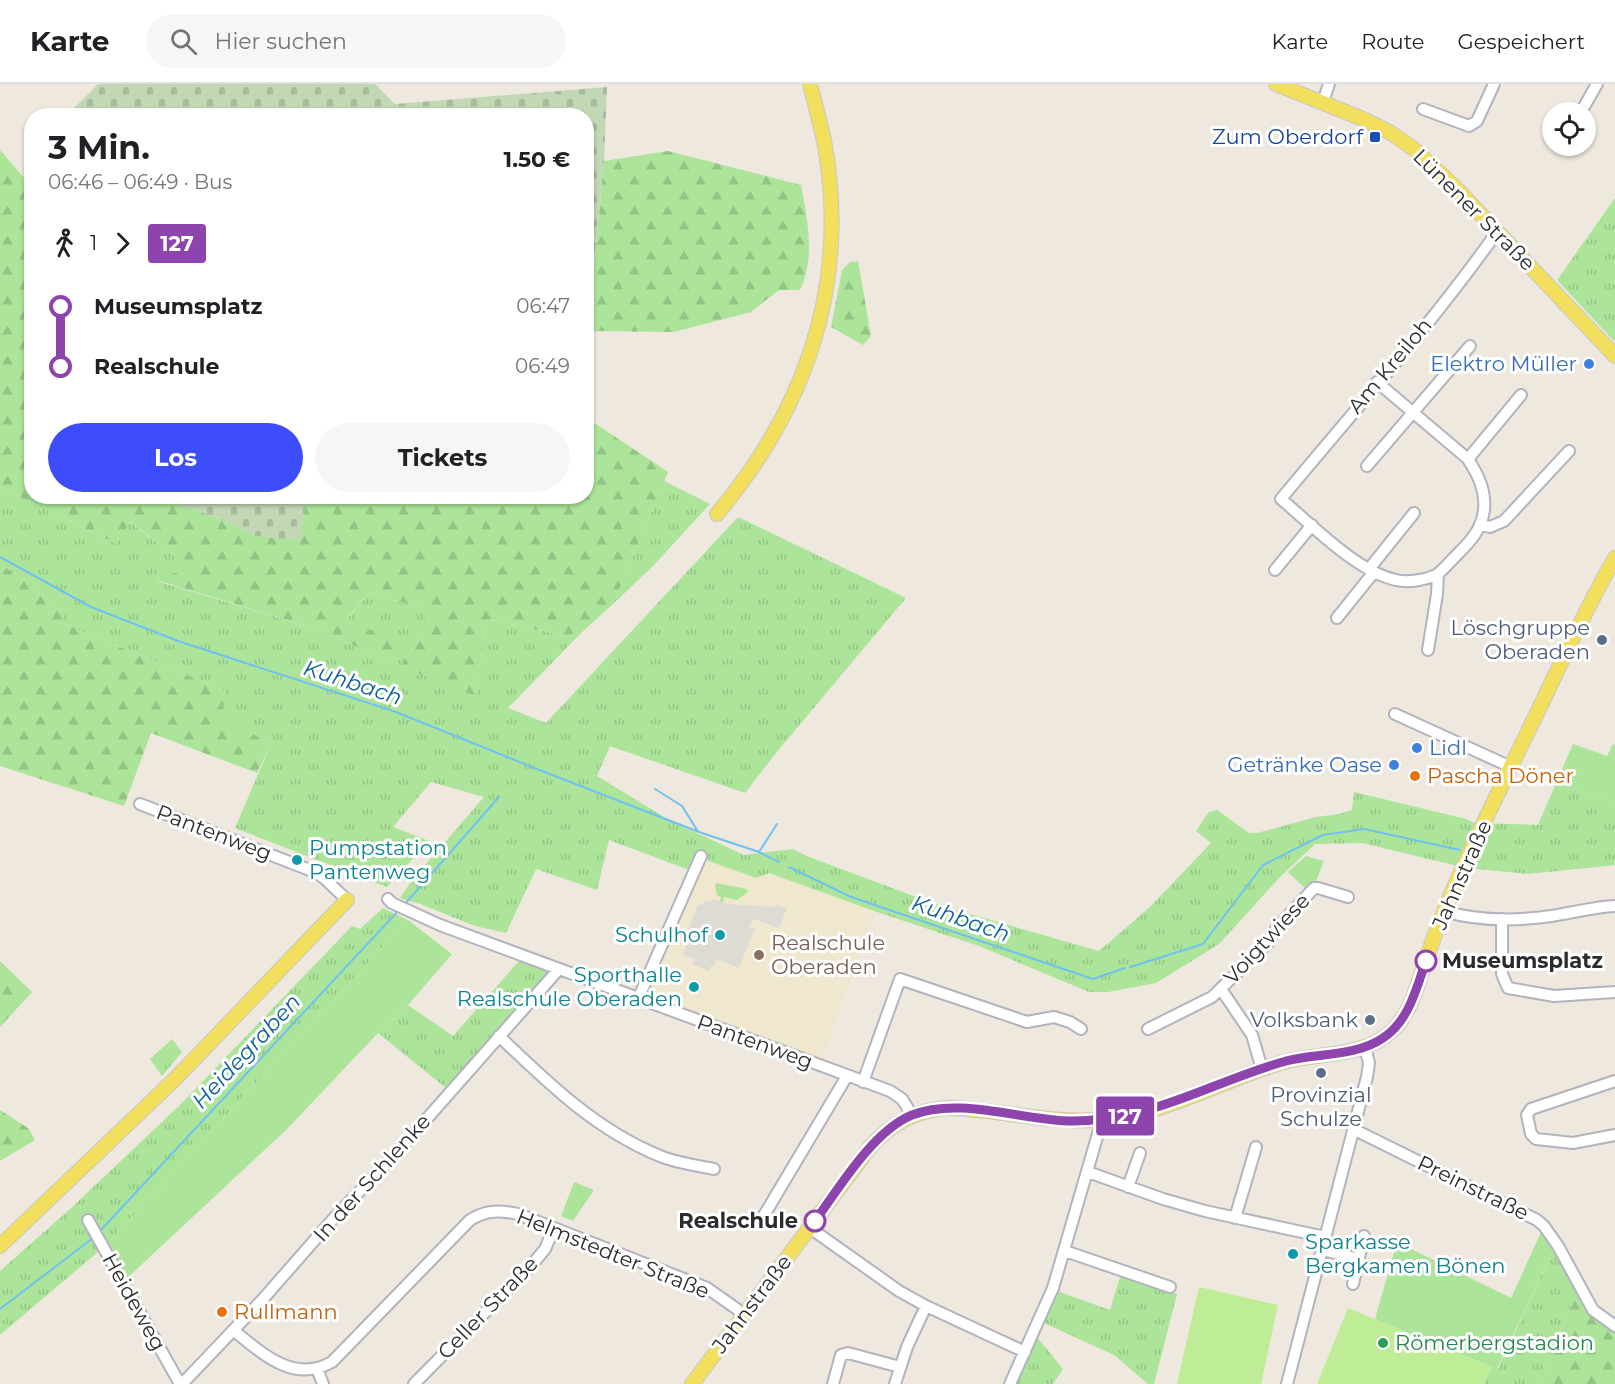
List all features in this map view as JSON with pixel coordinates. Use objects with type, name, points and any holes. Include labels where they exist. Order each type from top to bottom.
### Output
[{"type":"main road","points":[[717,514],[755,465],[781,424],[808,359],[824,299],[831,257],[831,207],[825,147],[810,84]]},
{"type":"main road","name":"Lünener Straße","points":[[1276,84],[1378,126],[1414,149],[1432,164],[1615,356]]},
{"type":"main road","name":"Jahnstraße","points":[[692,1384],[871,1146],[890,1128],[912,1115],[935,1109],[961,1108],[1051,1119],[1102,1119],[1128,1116],[1164,1106],[1262,1069],[1304,1057],[1365,1047],[1384,1038],[1407,1011],[1444,911],[1589,604],[1615,558]]},
{"type":"main road","points":[[0,1246],[175,1079],[347,900]]},
{"type":"street","points":[[1323,102],[1329,84]]},
{"type":"street","points":[[1424,110],[1469,126],[1477,121],[1494,84]]},
{"type":"street","points":[[1587,102],[1597,84]]},
{"type":"street","name":"Am Kreiloh","points":[[1312,525],[1281,499],[1468,272],[1497,232]]},
{"type":"street","points":[[1367,466],[1470,346]]},
{"type":"street","points":[[1275,570],[1312,525],[1371,570],[1397,580],[1410,581],[1438,574],[1473,538],[1481,525],[1484,490],[1468,459],[1377,382]]},
{"type":"street","points":[[1468,459],[1521,395]]},
{"type":"street","points":[[1481,525],[1490,527],[1504,521],[1569,451]]},
{"type":"street","points":[[1337,618],[1414,513]]},
{"type":"street","points":[[1428,650],[1438,574]]},
{"type":"street","points":[[1395,714],[1511,767]]},
{"type":"street","name":"Pantenweg","points":[[140,804],[315,872],[347,900]]},
{"type":"street","points":[[638,999],[701,856]]},
{"type":"street","name":"Voigtwiese","points":[[1148,1029],[1212,997],[1268,943],[1276,929],[1314,888],[1347,897]]},
{"type":"street","name":"Pantenweg","points":[[392,902],[440,925],[896,1094],[903,1099],[912,1115]]},
{"type":"street","points":[[1444,911],[1462,916],[1502,919],[1551,916],[1615,906]]},
{"type":"street","points":[[1502,919],[1502,974],[1508,988],[1554,996],[1615,992]]},
{"type":"street","name":"In der Schlenke","points":[[181,1384],[401,1148],[559,969]]},
{"type":"street","points":[[862,1082],[900,979],[1028,1022],[1054,1017],[1070,1022],[1080,1029]]},
{"type":"street","name":"Voigtwiese","points":[[1221,989],[1252,1035],[1262,1069]]},
{"type":"street","points":[[499,1036],[545,1080],[586,1115],[608,1130],[662,1157],[714,1169]]},
{"type":"street","points":[[1287,1384],[1369,1070],[1365,1047]]},
{"type":"street","points":[[763,1218],[847,1076]]},
{"type":"street","points":[[1615,1081],[1531,1109],[1527,1115],[1531,1134],[1536,1139],[1573,1143],[1615,1135]]},
{"type":"street","points":[[1010,1384],[1053,1288],[1102,1119]]},
{"type":"street","name":"Preinstraße","points":[[1353,1129],[1537,1220],[1550,1233],[1593,1310],[1615,1326]]},
{"type":"street","points":[[1235,1218],[1256,1148]]},
{"type":"street","points":[[1128,1187],[1140,1153]]},
{"type":"street","points":[[1088,1172],[1163,1199],[1235,1218],[1325,1237]]},
{"type":"street","name":"Helmstedter Straße","points":[[318,1371],[332,1362],[470,1220],[479,1215],[497,1211],[518,1214],[707,1288],[744,1314]]},
{"type":"street","name":"Heideweg","points":[[88,1220],[181,1384]]},
{"type":"street","name":"Celler Straße","points":[[414,1384],[521,1277],[545,1249],[554,1228]]},
{"type":"street","points":[[810,1228],[873,1275],[926,1306],[1025,1352]]},
{"type":"street","points":[[1353,1284],[1364,1236]]},
{"type":"street","points":[[1322,1250],[1359,1259]]},
{"type":"street","points":[[1065,1251],[1170,1287]]},
{"type":"street","points":[[895,1384],[907,1347],[926,1306]]},
{"type":"street","points":[[233,1330],[283,1369],[297,1373],[318,1371],[322,1384]]},
{"type":"street","points":[[833,1384],[841,1355],[848,1353],[900,1367]]},
{"type":"shaded area","name":"Realschule Oberaden","points":[[703,859],[756,878],[768,873],[874,911],[820,1067],[639,1000]]},
{"type":"shaded area","name":"Schulhof","points":[[714,899],[728,904],[775,907],[776,905],[787,908],[779,928],[753,919],[749,927],[755,929],[739,968],[717,959],[709,971],[692,964],[694,959],[683,955],[690,936],[687,934],[698,905]]},
{"type":"green space","points":[[98,84],[375,84],[395,104],[607,87],[604,161],[594,264],[594,108],[74,108]]},
{"type":"green space","points":[[0,150],[24,178],[24,499],[0,487]]},
{"type":"green space","points":[[668,151],[801,185],[808,224],[809,251],[805,277],[800,290],[779,290],[751,312],[674,332],[594,331],[594,267],[604,161]]},
{"type":"green space","points":[[1615,198],[1615,339],[1614,341],[1557,280]]},
{"type":"green space","points":[[858,261],[871,336],[863,345],[831,327],[842,270],[850,262]]},
{"type":"green space","points":[[594,423],[668,472],[613,604],[582,632],[567,636],[487,619],[475,696],[407,669],[402,662],[422,639],[425,607],[370,592],[346,619],[404,645],[387,662],[326,632],[156,580],[189,568],[130,521],[117,544],[35,504],[177,504],[221,519],[255,536],[300,540],[305,504],[594,504]]},
{"type":"green space","points":[[664,481],[710,504],[654,565],[613,604]]},
{"type":"green space","points":[[0,487],[24,499],[24,504],[35,504],[117,544],[129,521],[190,568],[157,581],[326,632],[387,662],[403,645],[346,620],[370,592],[426,607],[422,639],[402,662],[475,696],[487,619],[567,636],[582,632],[508,708],[546,723],[738,517],[906,598],[745,793],[610,746],[597,776],[669,820],[744,855],[793,849],[932,903],[1099,951],[1149,908],[1211,843],[1196,831],[1209,812],[1217,810],[1249,833],[1257,833],[1352,810],[1354,792],[1475,823],[1538,825],[1556,783],[1615,802],[1615,865],[1528,874],[1466,868],[1362,843],[1315,844],[1281,876],[1219,944],[1156,983],[1108,992],[1089,992],[979,946],[769,873],[756,878],[703,859],[697,873],[609,840],[597,890],[536,869],[506,933],[475,926],[400,898],[413,879],[484,797],[431,782],[393,827],[429,841],[387,887],[235,828],[271,744],[221,717],[226,691],[62,623],[61,610],[0,563]]},
{"type":"green space","points":[[177,504],[305,504],[300,541],[255,536],[221,519]]},
{"type":"green space","points":[[0,563],[61,610],[62,623],[226,691],[222,717],[271,744],[257,773],[151,733],[124,806],[0,766]]},
{"type":"green space","points":[[1573,744],[1607,756],[1613,744],[1615,745],[1615,802],[1556,783]]},
{"type":"green space","points":[[1306,856],[1324,861],[1315,884],[1306,889],[1288,872]]},
{"type":"green space","points":[[716,883],[747,889],[748,892],[737,900],[724,897],[723,902],[717,895]]},
{"type":"green space","points":[[383,908],[408,920],[105,1246],[0,1335],[0,1271],[70,1209],[181,1104],[352,926],[360,929]]},
{"type":"green space","points":[[408,920],[452,954],[408,1005],[378,1033],[287,1129],[125,1280],[105,1246]]},
{"type":"green space","points":[[520,960],[551,973],[446,1088],[378,1033],[408,1005],[453,1036]]},
{"type":"green space","points":[[0,961],[32,992],[0,1027]]},
{"type":"green space","points":[[172,1039],[182,1052],[162,1076],[150,1059]]},
{"type":"green space","points":[[0,1110],[28,1128],[35,1140],[0,1161]]},
{"type":"green space","points":[[574,1182],[594,1190],[573,1221],[561,1216]]},
{"type":"green space","points":[[1542,1230],[1554,1248],[1497,1369],[1375,1319],[1397,1242],[1511,1298]]},
{"type":"green space","points":[[1554,1248],[1579,1289],[1541,1384],[1484,1384],[1492,1367],[1498,1369]]},
{"type":"green space","points":[[1121,1274],[1177,1294],[1154,1384],[1148,1384],[1114,1355],[1044,1323],[1057,1291],[1110,1310]]},
{"type":"green space","points":[[1199,1287],[1278,1305],[1261,1384],[1177,1384]]},
{"type":"green space","points":[[1579,1289],[1615,1328],[1615,1384],[1541,1384],[1559,1335]]},
{"type":"green space","name":"Römerbergstadion","points":[[1348,1308],[1492,1367],[1484,1384],[1317,1384]]},
{"type":"green space","points":[[1037,1337],[1063,1369],[1053,1384],[1015,1384]]},
{"type":"waterway","name":"Kuhbach","points":[[0,557],[91,607],[178,641],[396,712],[699,832],[759,852],[779,862]]},
{"type":"waterway","name":"Kuhbach","points":[[655,789],[682,806],[697,830]]},
{"type":"waterway","name":"Heidegraben","points":[[404,905],[499,797]]},
{"type":"waterway","name":"Kuhbach","points":[[759,852],[777,824]]},
{"type":"waterway","name":"Kuhbach","points":[[1130,967],[1203,944],[1263,865],[1323,835],[1364,829],[1460,850]]},
{"type":"waterway","name":"Kuhbach","points":[[789,867],[851,897],[1093,979],[1125,968]]},
{"type":"waterway","name":"Heidegraben","points":[[99,1232],[400,909]]},
{"type":"waterway","name":"Heidegraben","points":[[0,1309],[93,1238]]},
{"type":"bus line","name":"127","points":[[815,1221],[871,1146],[890,1128],[912,1115],[935,1109],[961,1108],[1070,1121],[1128,1116],[1164,1106],[1284,1062],[1365,1047],[1384,1038],[1398,1024],[1412,1001],[1426,961]]},
{"type":"place","name":"Zum Oberdorf","points":[[1375,137]]},
{"type":"place","name":"Elektro Müller","points":[[1589,364]]},
{"type":"place","name":"Löschgruppe Oberaden","points":[[1602,640]]},
{"type":"place","name":"Lidl","points":[[1417,748]]},
{"type":"place","name":"Getränke Oase","points":[[1394,765]]},
{"type":"place","name":"Pascha Döner","points":[[1415,776]]},
{"type":"place","name":"Pumpstation Pantenweg","points":[[297,860]]},
{"type":"place","name":"Schulhof","points":[[720,935]]},
{"type":"place","name":"Realschule Oberaden","points":[[759,955]]},
{"type":"place","name":"Museumsplatz","points":[[1426,961]]},
{"type":"place","name":"Sporthalle Realschule Oberaden","points":[[694,987]]},
{"type":"place","name":"Volksbank","points":[[1370,1020]]},
{"type":"place","name":"Provinzial Schulze","points":[[1321,1073]]},
{"type":"place","name":"Realschule","points":[[815,1221]]},
{"type":"place","name":"Sparkasse Bergkamen Bönen","points":[[1293,1254]]},
{"type":"place","name":"Rullmann","points":[[222,1312]]},
{"type":"place","name":"Römerbergstadion","points":[[1383,1343]]}]
